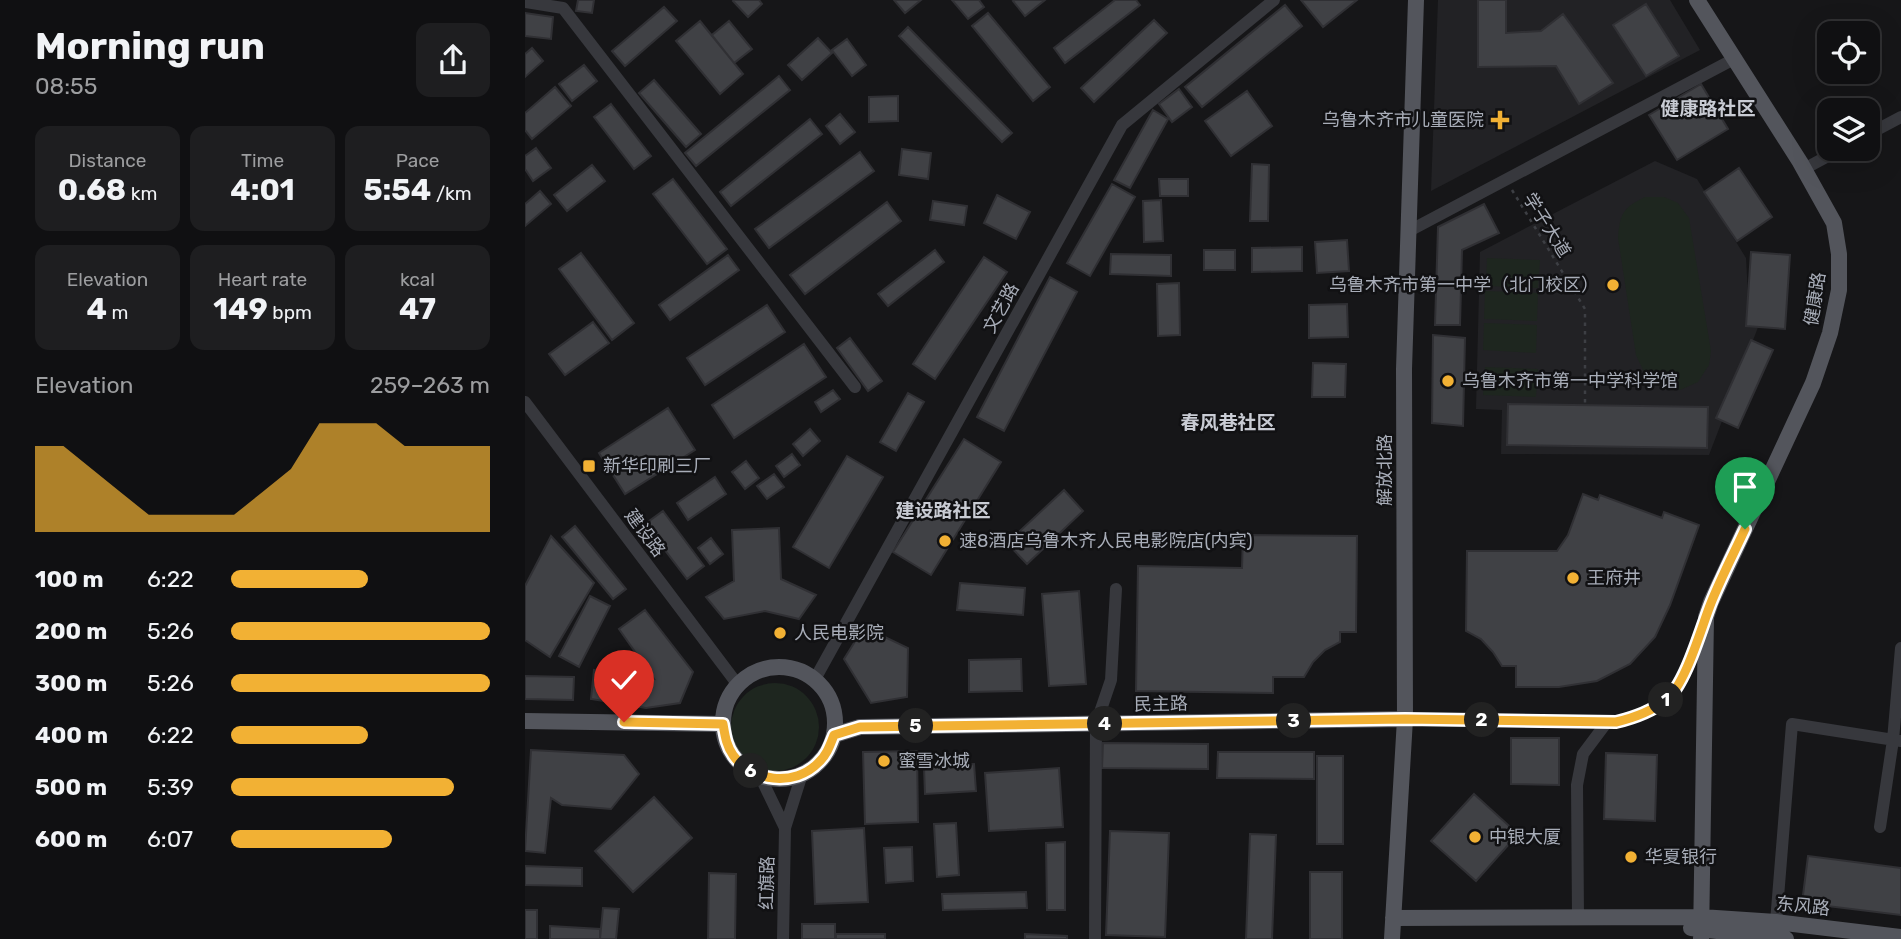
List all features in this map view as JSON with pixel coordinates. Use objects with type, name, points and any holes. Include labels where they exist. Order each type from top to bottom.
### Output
[{"type":"main road","name":"解放北路","points":[[1392,939],[1405,719],[1404,369],[1416,0]]},
{"type":"main road","name":"健康路","points":[[1697,0],[1802,166],[1834,223],[1839,254],[1839,290],[1830,333],[1813,383],[1706,617]]},
{"type":"main road","points":[[1393,919],[1641,917],[1701,928],[1706,617]]},
{"type":"main road","points":[[784,667],[800,671],[815,680],[832,705],[835,720],[834,735],[828,751],[817,765],[788,779],[759,776],[745,768],[733,755],[723,724],[730,696],[738,685],[751,674],[767,668],[784,667]]},
{"type":"main road","name":"民主路","points":[[834,735],[860,727],[1405,719]]},
{"type":"main road","points":[[525,721],[723,724]]},
{"type":"main road","name":"东风路","points":[[1701,928],[1776,922],[1901,937]]},
{"type":"main road","name":"东风路","points":[[1701,928],[1786,939]]},
{"type":"street","name":"文艺路","points":[[815,680],[1122,125],[1274,0]]},
{"type":"street","points":[[525,2],[563,8],[855,387]]},
{"type":"street","points":[[1409,231],[1734,59]]},
{"type":"street","points":[[1880,119],[1901,108]]},
{"type":"street","points":[[1880,128],[1901,117]]},
{"type":"street","points":[[1802,166],[1817,155]]},
{"type":"street","points":[[1802,166],[1817,160]]},
{"type":"street","name":"建设路","points":[[525,402],[738,685]]},
{"type":"street","points":[[1095,939],[1096,724],[1111,680],[1116,589]]},
{"type":"street","points":[[1405,719],[1616,722],[1633,718],[1667,699],[1677,686],[1706,617]]},
{"type":"street","points":[[1880,827],[1897,741],[1901,648]]},
{"type":"street","points":[[1578,918],[1577,785],[1583,754],[1607,722]]},
{"type":"street","points":[[1776,922],[1792,724],[1897,741]]},
{"type":"street","points":[[785,828],[802,774]]},
{"type":"street","points":[[759,776],[785,828]]},
{"type":"street","name":"红旗路","points":[[783,939],[785,828]]},
{"type":"path","name":"学子大道","points":[[1505,180],[1585,309],[1585,404]]},
{"type":"shaded area","name":"乌鲁木齐市儿童医院","points":[[1438,0],[1670,0],[1700,50],[1431,191]]},
{"type":"shaded area","name":"乌鲁木齐市第一中学（北门校区）","points":[[1655,161],[1697,179],[1746,258],[1749,313],[1760,322],[1709,455],[1501,454],[1502,410],[1476,409],[1480,252]]},
{"type":"shaded area","points":[[1645,197],[1664,197],[1678,203],[1689,218],[1711,351],[1709,365],[1698,382],[1680,390],[1656,385],[1645,374],[1636,355],[1618,238],[1624,212]]},
{"type":"shaded area","points":[[1487,258],[1540,260],[1538,288],[1486,286]]},
{"type":"shaded area","points":[[1485,291],[1538,293],[1537,321],[1484,319]]},
{"type":"shaded area","points":[[1484,323],[1537,325],[1536,353],[1483,350]]},
{"type":"shaded area","points":[[1485,367],[1538,369],[1536,397],[1483,395]]},
{"type":"shaded area","points":[[766,683],[784,683],[800,690],[812,702],[819,718],[819,736],[812,752],[800,764],[784,771],[766,771],[750,764],[738,752],[731,736],[731,718],[738,702],[750,690]]},
{"type":"building","points":[[578,0],[594,0],[592,13],[576,11]]},
{"type":"building","points":[[734,0],[759,0],[762,4],[748,17]]},
{"type":"building","points":[[894,0],[921,0],[905,13]]},
{"type":"building","points":[[952,0],[979,0],[984,7],[968,19]]},
{"type":"building","points":[[1045,0],[1025,16],[1013,1]]},
{"type":"building","points":[[1115,0],[1136,0],[1140,5],[1065,63],[1054,48]]},
{"type":"building","points":[[1301,0],[1357,0],[1323,27]]},
{"type":"building","points":[[1478,0],[1506,0],[1506,33],[1541,31],[1563,14],[1613,83],[1579,104],[1556,66],[1478,67]]},
{"type":"building","points":[[1646,4],[1679,56],[1646,76],[1613,25]]},
{"type":"building","points":[[1285,5],[1302,26],[1202,107],[1185,87]]},
{"type":"building","points":[[664,7],[677,21],[625,66],[612,51]]},
{"type":"building","points":[[525,13],[553,17],[551,39],[525,36]]},
{"type":"building","points":[[988,13],[1050,87],[1033,101],[972,26]]},
{"type":"building","points":[[1154,20],[1167,33],[1094,102],[1081,88]]},
{"type":"building","points":[[700,21],[743,74],[720,94],[676,41]]},
{"type":"building","points":[[729,21],[752,49],[734,63],[712,35]]},
{"type":"building","points":[[908,27],[1012,133],[1002,142],[899,36]]},
{"type":"building","points":[[818,38],[832,53],[802,80],[788,65]]},
{"type":"building","points":[[847,39],[866,65],[852,76],[832,50]]},
{"type":"building","points":[[532,48],[543,61],[525,77],[525,54]]},
{"type":"building","points":[[584,65],[597,81],[572,101],[559,84]]},
{"type":"building","points":[[779,76],[790,90],[696,166],[685,153]]},
{"type":"building","points":[[654,80],[701,134],[686,147],[639,93]]},
{"type":"building","points":[[1701,84],[1728,129],[1677,160],[1649,115]]},
{"type":"building","points":[[555,87],[571,106],[532,139],[525,130],[525,113]]},
{"type":"building","points":[[1179,89],[1192,107],[1172,122],[1159,104]]},
{"type":"building","points":[[1247,91],[1272,126],[1231,156],[1205,121]]},
{"type":"building","points":[[898,96],[898,121],[869,122],[869,97]]},
{"type":"building","points":[[611,104],[651,156],[634,169],[594,117]]},
{"type":"building","points":[[1153,110],[1168,119],[1130,188],[1114,180]]},
{"type":"building","points":[[840,114],[855,132],[840,144],[826,126]]},
{"type":"building","points":[[810,119],[822,134],[731,206],[720,192]]},
{"type":"building","points":[[536,148],[551,168],[533,181],[525,169],[525,156]]},
{"type":"building","points":[[902,149],[931,153],[928,179],[899,175]]},
{"type":"building","points":[[860,152],[874,171],[769,248],[755,229]]},
{"type":"building","points":[[1252,164],[1269,165],[1268,221],[1250,221]]},
{"type":"building","points":[[592,165],[605,181],[567,211],[554,195]]},
{"type":"building","points":[[1739,168],[1772,217],[1737,241],[1704,192]]},
{"type":"building","points":[[673,179],[727,249],[707,264],[653,194]]},
{"type":"building","points":[[1159,179],[1188,179],[1188,196],[1160,196]]},
{"type":"building","points":[[1112,184],[1135,197],[1090,276],[1067,263]]},
{"type":"building","points":[[540,191],[551,204],[525,226],[525,204]]},
{"type":"building","points":[[997,195],[1030,212],[1016,239],[984,223]]},
{"type":"building","points":[[1161,200],[1163,241],[1144,242],[1143,201]]},
{"type":"building","points":[[933,201],[967,206],[964,225],[930,220]]},
{"type":"building","points":[[887,202],[901,221],[805,294],[790,275]]},
{"type":"building","points":[[1484,204],[1499,233],[1462,250],[1460,325],[1435,325],[1438,227]]},
{"type":"building","points":[[1347,240],[1349,271],[1317,273],[1315,242]]},
{"type":"building","points":[[1302,247],[1302,271],[1252,272],[1252,248]]},
{"type":"building","points":[[935,250],[944,262],[888,306],[878,294]]},
{"type":"building","points":[[1204,250],[1235,250],[1235,270],[1204,270]]},
{"type":"building","points":[[1751,252],[1790,255],[1785,329],[1746,326]]},
{"type":"building","points":[[581,253],[634,323],[612,340],[559,269]]},
{"type":"building","points":[[1111,254],[1171,255],[1171,276],[1110,274]]},
{"type":"building","points":[[728,255],[739,270],[670,320],[659,305]]},
{"type":"building","points":[[984,257],[1007,272],[935,379],[913,364]]},
{"type":"building","points":[[1050,277],[1077,292],[1004,431],[977,417]]},
{"type":"building","points":[[1179,283],[1180,335],[1158,336],[1157,284]]},
{"type":"building","points":[[1347,304],[1348,337],[1309,338],[1309,305]]},
{"type":"building","points":[[767,305],[785,332],[705,385],[687,358]]},
{"type":"building","points":[[593,322],[609,343],[565,375],[549,354]]},
{"type":"building","name":"乌鲁木齐市第一中学科学馆","points":[[1433,335],[1465,338],[1463,426],[1432,423]]},
{"type":"building","points":[[850,338],[882,381],[868,391],[837,348]]},
{"type":"building","points":[[1751,340],[1773,350],[1738,428],[1716,418]]},
{"type":"building","points":[[804,344],[826,377],[734,438],[712,405]]},
{"type":"building","points":[[1313,363],[1346,364],[1345,397],[1312,397]]},
{"type":"building","points":[[833,390],[840,399],[821,412],[815,402]]},
{"type":"building","points":[[908,393],[924,402],[896,451],[880,442]]},
{"type":"building","points":[[1508,404],[1708,407],[1707,448],[1507,445]]},
{"type":"building","points":[[668,408],[695,450],[625,494],[599,453]]},
{"type":"building","points":[[810,429],[820,441],[803,456],[793,444]]},
{"type":"building","points":[[964,439],[1001,462],[931,575],[893,552]]},
{"type":"building","points":[[792,454],[800,465],[784,477],[776,466]]},
{"type":"building","points":[[847,456],[883,477],[829,568],[793,547]]},
{"type":"building","points":[[746,461],[759,478],[745,489],[732,472]]},
{"type":"building","points":[[774,474],[784,487],[767,499],[757,486]]},
{"type":"building","points":[[715,477],[726,494],[688,520],[677,503]]},
{"type":"building","points":[[1064,490],[1083,511],[1027,564],[1007,543]]},
{"type":"building","name":"王府井","points":[[1583,494],[1598,500],[1600,495],[1662,518],[1664,512],[1699,525],[1670,605],[1655,637],[1630,664],[1597,681],[1559,687],[1516,687],[1516,666],[1502,666],[1481,639],[1466,631],[1467,551],[1557,551],[1568,535]]},
{"type":"building","points":[[663,511],[704,566],[687,579],[645,524]]},
{"type":"building","points":[[575,526],[626,589],[613,599],[562,537]]},
{"type":"building","points":[[779,528],[781,579],[816,595],[799,619],[765,611],[724,619],[706,597],[734,581],[732,530]]},
{"type":"building","points":[[1243,535],[1357,536],[1356,632],[1340,632],[1340,642],[1325,650],[1313,662],[1304,677],[1273,677],[1273,693],[1136,691],[1138,566],[1242,568]]},
{"type":"building","points":[[551,536],[594,583],[550,657],[525,640],[525,586]]},
{"type":"building","points":[[711,538],[723,554],[710,564],[698,548]]},
{"type":"building","points":[[960,583],[1025,588],[1023,615],[957,610]]},
{"type":"building","points":[[1079,591],[1086,684],[1049,686],[1042,594]]},
{"type":"building","points":[[590,596],[610,606],[579,667],[559,656]]},
{"type":"building","points":[[645,610],[693,672],[680,703],[646,708],[591,699],[594,670],[654,679],[619,629]]},
{"type":"building","points":[[864,627],[908,648],[907,697],[871,703],[844,659]]},
{"type":"building","points":[[1021,659],[1022,691],[969,692],[969,660]]},
{"type":"building","points":[[525,676],[574,677],[573,700],[525,699]]},
{"type":"building","points":[[1511,738],[1559,738],[1559,785],[1511,784]]},
{"type":"building","points":[[1103,743],[1208,744],[1208,769],[1102,768]]},
{"type":"building","points":[[531,750],[624,755],[639,774],[611,809],[562,805],[551,798],[545,853],[525,851]]},
{"type":"building","points":[[917,751],[918,822],[865,824],[863,752]]},
{"type":"building","points":[[1218,752],[1314,752],[1314,779],[1217,778]]},
{"type":"building","points":[[1606,753],[1657,755],[1655,821],[1604,819]]},
{"type":"building","points":[[1317,756],[1343,756],[1343,844],[1317,844]]},
{"type":"building","points":[[974,764],[976,791],[925,794],[924,767]]},
{"type":"building","points":[[1059,768],[1063,827],[989,831],[985,773]]},
{"type":"building","name":"中银大厦","points":[[1474,794],[1518,834],[1476,881],[1431,841]]},
{"type":"building","points":[[654,797],[692,838],[633,892],[595,851]]},
{"type":"building","points":[[956,823],[959,875],[937,877],[934,824]]},
{"type":"building","points":[[864,828],[868,902],[815,904],[812,831]]},
{"type":"building","points":[[1110,831],[1169,833],[1165,937],[1106,935]]},
{"type":"building","points":[[1250,834],[1276,835],[1272,939],[1246,939]]},
{"type":"building","points":[[1065,842],[1065,910],[1047,910],[1046,843]]},
{"type":"building","points":[[912,847],[913,881],[886,883],[884,848]]},
{"type":"building","points":[[1808,856],[1901,868],[1901,915],[1802,903]]},
{"type":"building","points":[[525,866],[582,868],[582,886],[525,885]]},
{"type":"building","points":[[1310,872],[1342,872],[1342,939],[1310,939]]},
{"type":"building","points":[[709,873],[736,874],[735,939],[708,939]]},
{"type":"building","points":[[1026,892],[1027,908],[943,910],[942,894]]},
{"type":"building","points":[[603,908],[619,909],[616,939],[600,939]]},
{"type":"building","points":[[525,910],[537,910],[537,939],[525,939]]},
{"type":"building","points":[[802,924],[835,924],[835,939],[802,939]]},
{"type":"building","points":[[550,926],[600,929],[600,939],[550,939]]},
{"type":"building","points":[[836,934],[885,934],[885,939],[836,939]]},
{"type":"building","points":[[1025,934],[1067,936],[1067,939],[1025,939]]},
{"type":"place","name":"乌鲁木齐市儿童医院","points":[[1500,120]]},
{"type":"place","name":"乌鲁木齐市第一中学（北门校区）","points":[[1613,285]]},
{"type":"place","name":"乌鲁木齐市第一中学科学馆","points":[[1448,381]]},
{"type":"place","name":"新华印刷三厂","points":[[589,466]]},
{"type":"place","name":"速8酒店乌鲁木齐人民电影院店(内宾)","points":[[945,541]]},
{"type":"place","name":"王府井","points":[[1573,578]]},
{"type":"place","name":"人民电影院","points":[[780,633]]},
{"type":"place","name":"蜜雪冰城","points":[[884,761]]},
{"type":"place","name":"中银大厦","points":[[1475,837]]},
{"type":"place","name":"华夏银行","points":[[1631,857]]},
{"type":"district","name":"健康路社区","points":[[1708,108]]},
{"type":"district","name":"春风巷社区","points":[[1228,422]]},
{"type":"district","name":"建设路社区","points":[[943,510]]},
{"type":"route","points":[[624,722],[723,724],[733,755],[745,768],[759,776],[788,779],[817,765],[828,751],[834,735],[860,727],[1405,719],[1616,722],[1633,718],[1655,707],[1667,699],[1677,686],[1690,660],[1711,602],[1745,529]]}]
